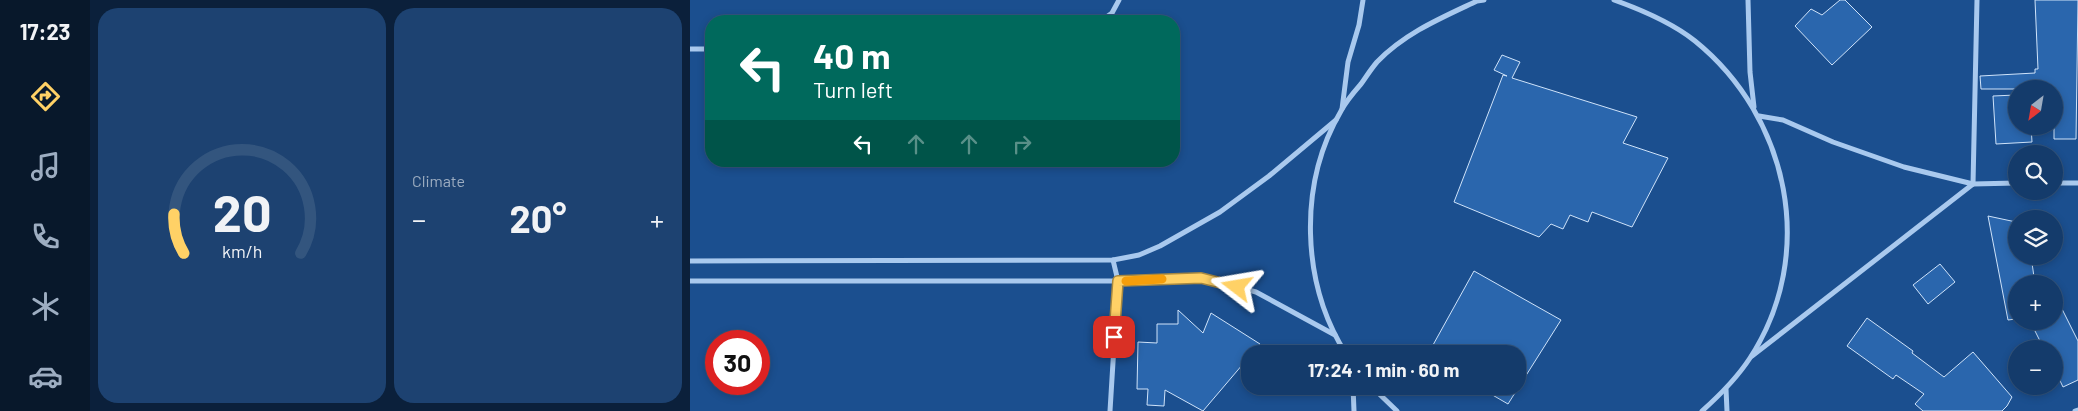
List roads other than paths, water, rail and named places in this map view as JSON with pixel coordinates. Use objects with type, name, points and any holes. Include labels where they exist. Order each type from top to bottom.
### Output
[{"type":"street","points":[[1109,15],[1119,0]]},
{"type":"street","points":[[1342,109],[1348,62],[1359,25],[1362,0]]},
{"type":"street","points":[[1341,345],[1319,293],[1311,250],[1311,205],[1319,162],[1336,120],[1377,62],[1423,26],[1477,1],[1484,0]]},
{"type":"street","points":[[1614,0],[1668,23],[1694,40],[1717,60],[1737,83],[1759,116],[1772,145],[1781,175],[1786,206],[1787,238],[1784,270],[1777,300],[1765,330],[1750,358],[1726,389],[1702,411]]},
{"type":"street","points":[[1748,0],[1750,72],[1754,108]]},
{"type":"street","points":[[1972,184],[1977,0]]},
{"type":"street","points":[[690,49],[705,49]]},
{"type":"street","points":[[1759,116],[1783,120],[1842,145],[1904,167],[1972,184],[2008,183]]},
{"type":"street","points":[[690,261],[1113,260],[1139,255],[1160,246],[1220,212],[1269,176],[1336,120]]},
{"type":"street","points":[[2063,183],[2078,183]]},
{"type":"street","points":[[1750,358],[1972,184]]},
{"type":"street","points":[[1110,411],[1118,281],[1113,260]]},
{"type":"street","points":[[690,281],[1118,281],[1201,278],[1256,292],[1336,335]]},
{"type":"street","points":[[1726,389],[1727,411]]},
{"type":"street","points":[[1353,395],[1354,411]]},
{"type":"street","points":[[1381,395],[1398,411]]}]
